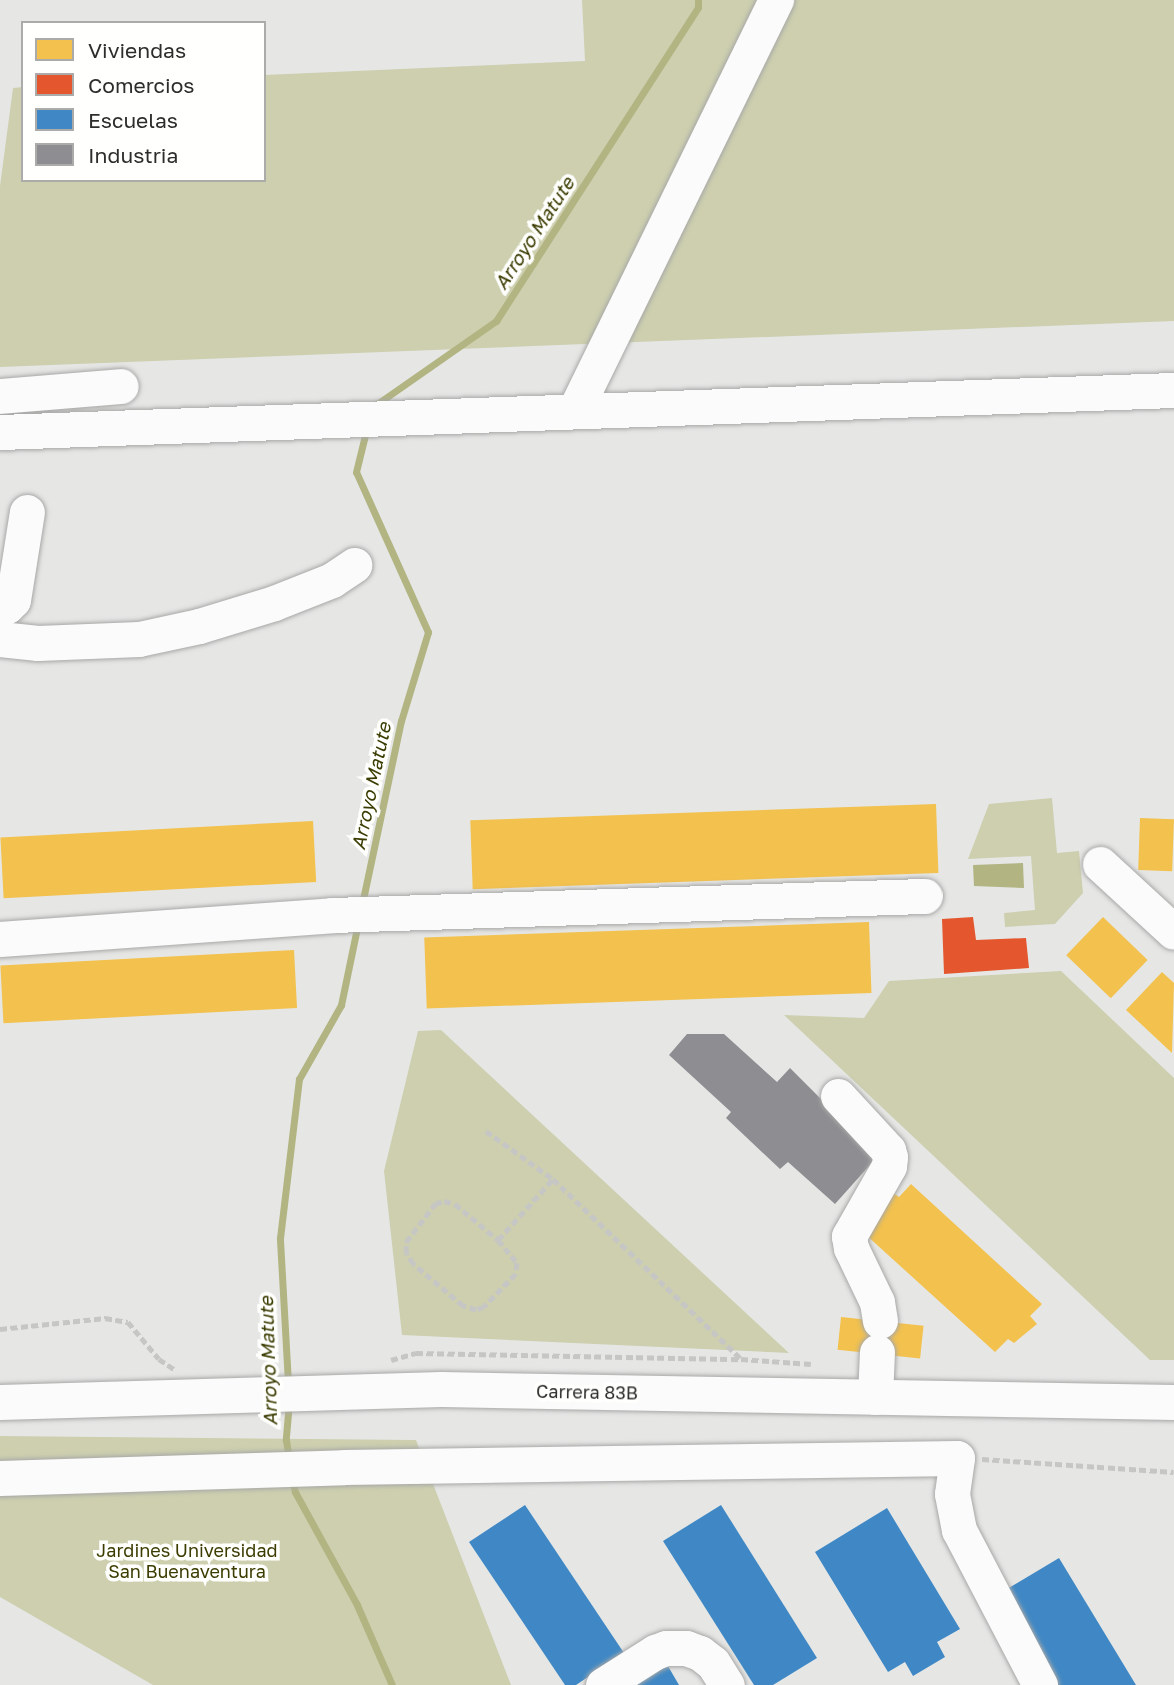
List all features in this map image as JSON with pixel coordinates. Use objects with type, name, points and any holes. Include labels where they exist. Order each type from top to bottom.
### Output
[{"type":"street","points":[[575,410],[776,0]]},
{"type":"street","points":[[0,396],[121,386]]},
{"type":"street","points":[[0,432],[1174,390]]},
{"type":"street","points":[[0,607],[7,606],[13,600],[27,512]]},
{"type":"street","points":[[0,639],[38,643],[139,639],[199,626],[274,603],[332,580],[354,565]]},
{"type":"street","points":[[1100,864],[1174,932]]},
{"type":"street","points":[[0,939],[332,915],[925,896]]},
{"type":"street","points":[[838,1096],[888,1150],[890,1157],[889,1166],[849,1236],[851,1248],[877,1302],[875,1397]]},
{"type":"street","name":"Carrera 83B","points":[[0,1402],[441,1389],[1174,1402]]},
{"type":"street","points":[[0,1478],[344,1467],[957,1458],[952,1494],[958,1530],[1040,1685]]},
{"type":"street","points":[[603,1685],[655,1652],[666,1648],[686,1648],[700,1653],[713,1663],[727,1685]]},
{"type":"path","points":[[486,1131],[553,1179],[741,1359]]},
{"type":"path","points":[[498,1240],[553,1179]]},
{"type":"path","points":[[444,1201],[455,1204],[498,1240],[517,1263],[516,1274],[484,1307],[476,1310],[463,1307],[413,1264],[406,1253],[406,1242],[435,1205],[444,1201]]},
{"type":"path","points":[[0,1329],[105,1318],[128,1322],[159,1359],[185,1371]]},
{"type":"path","points":[[957,1458],[1174,1472]]},
{"type":"green space","points":[[582,0],[1174,0],[1174,321],[0,367],[0,186],[13,88],[21,87],[21,182],[266,182],[266,75],[585,61]]},
{"type":"green space","points":[[1052,798],[1057,853],[1079,851],[1083,893],[1055,924],[1005,927],[1004,913],[1035,910],[1031,856],[968,859],[989,804]]},
{"type":"green space","points":[[1061,971],[1174,1078],[1174,1360],[1150,1360],[784,1015],[864,1018],[889,981]]},
{"type":"green space","points":[[441,1030],[789,1353],[402,1335],[384,1171],[418,1031]]},
{"type":"green space","name":"Jardines Universidad San Buenaventura","points":[[0,1436],[416,1440],[511,1685],[153,1685],[0,1597]]},
{"type":"shaded area","points":[[1023,863],[1024,888],[974,886],[973,865]]},
{"type":"building: Viviendas","points":[[936,804],[938,873],[473,889],[470,820]]},
{"type":"building: Viviendas","points":[[1140,818],[1174,819],[1172,871],[1138,870]]},
{"type":"building: Viviendas","points":[[313,821],[316,882],[4,898],[0,837]]},
{"type":"building: Viviendas","points":[[1103,917],[1148,960],[1111,998],[1066,955]]},
{"type":"building: Viviendas","points":[[869,922],[871,993],[427,1008],[424,938]]},
{"type":"building: Viviendas","points":[[294,950],[297,1008],[3,1023],[0,965]]},
{"type":"building: Viviendas","points":[[1162,972],[1174,983],[1172,1053],[1126,1010]]},
{"type":"building: Viviendas","points":[[911,1184],[1042,1304],[1030,1316],[1037,1324],[1014,1343],[1008,1339],[995,1352],[865,1234],[892,1192],[899,1197]]},
{"type":"building: Viviendas","points":[[841,1317],[924,1326],[920,1358],[838,1350]]},
{"type":"building: Comercios","points":[[973,917],[976,940],[1026,938],[1029,968],[944,974],[942,919]]},
{"type":"building: Escuelas","points":[[525,1505],[624,1653],[576,1685],[565,1685],[469,1542]]},
{"type":"building: Escuelas","points":[[721,1505],[817,1658],[773,1685],[754,1685],[663,1541]]},
{"type":"building: Escuelas","points":[[887,1508],[960,1629],[937,1642],[945,1657],[913,1676],[905,1662],[888,1672],[815,1552]]},
{"type":"building: Escuelas","points":[[1059,1558],[1136,1685],[1052,1685],[997,1595]]},
{"type":"building: Escuelas","points":[[665,1661],[679,1685],[624,1685]]},
{"type":"building: Industria","points":[[687,1034],[724,1034],[777,1082],[790,1068],[878,1156],[835,1204],[788,1162],[780,1169],[726,1118],[731,1112],[669,1055]]},
{"type":"waterway","name":"Arroyo Matute","points":[[374,406],[496,321],[698,7],[698,0]]},
{"type":"waterway","name":"Arroyo Matute","points":[[362,904],[401,721],[428,632],[356,472],[367,427]]},
{"type":"waterway","name":"Arroyo Matute","points":[[288,1383],[280,1238],[299,1079],[341,1005],[358,923]]},
{"type":"waterway","name":"Arroyo Matute","points":[[289,1402],[286,1440],[289,1460]]},
{"type":"waterway","name":"Arroyo Matute","points":[[292,1478],[295,1492],[357,1605],[392,1685]]}]
